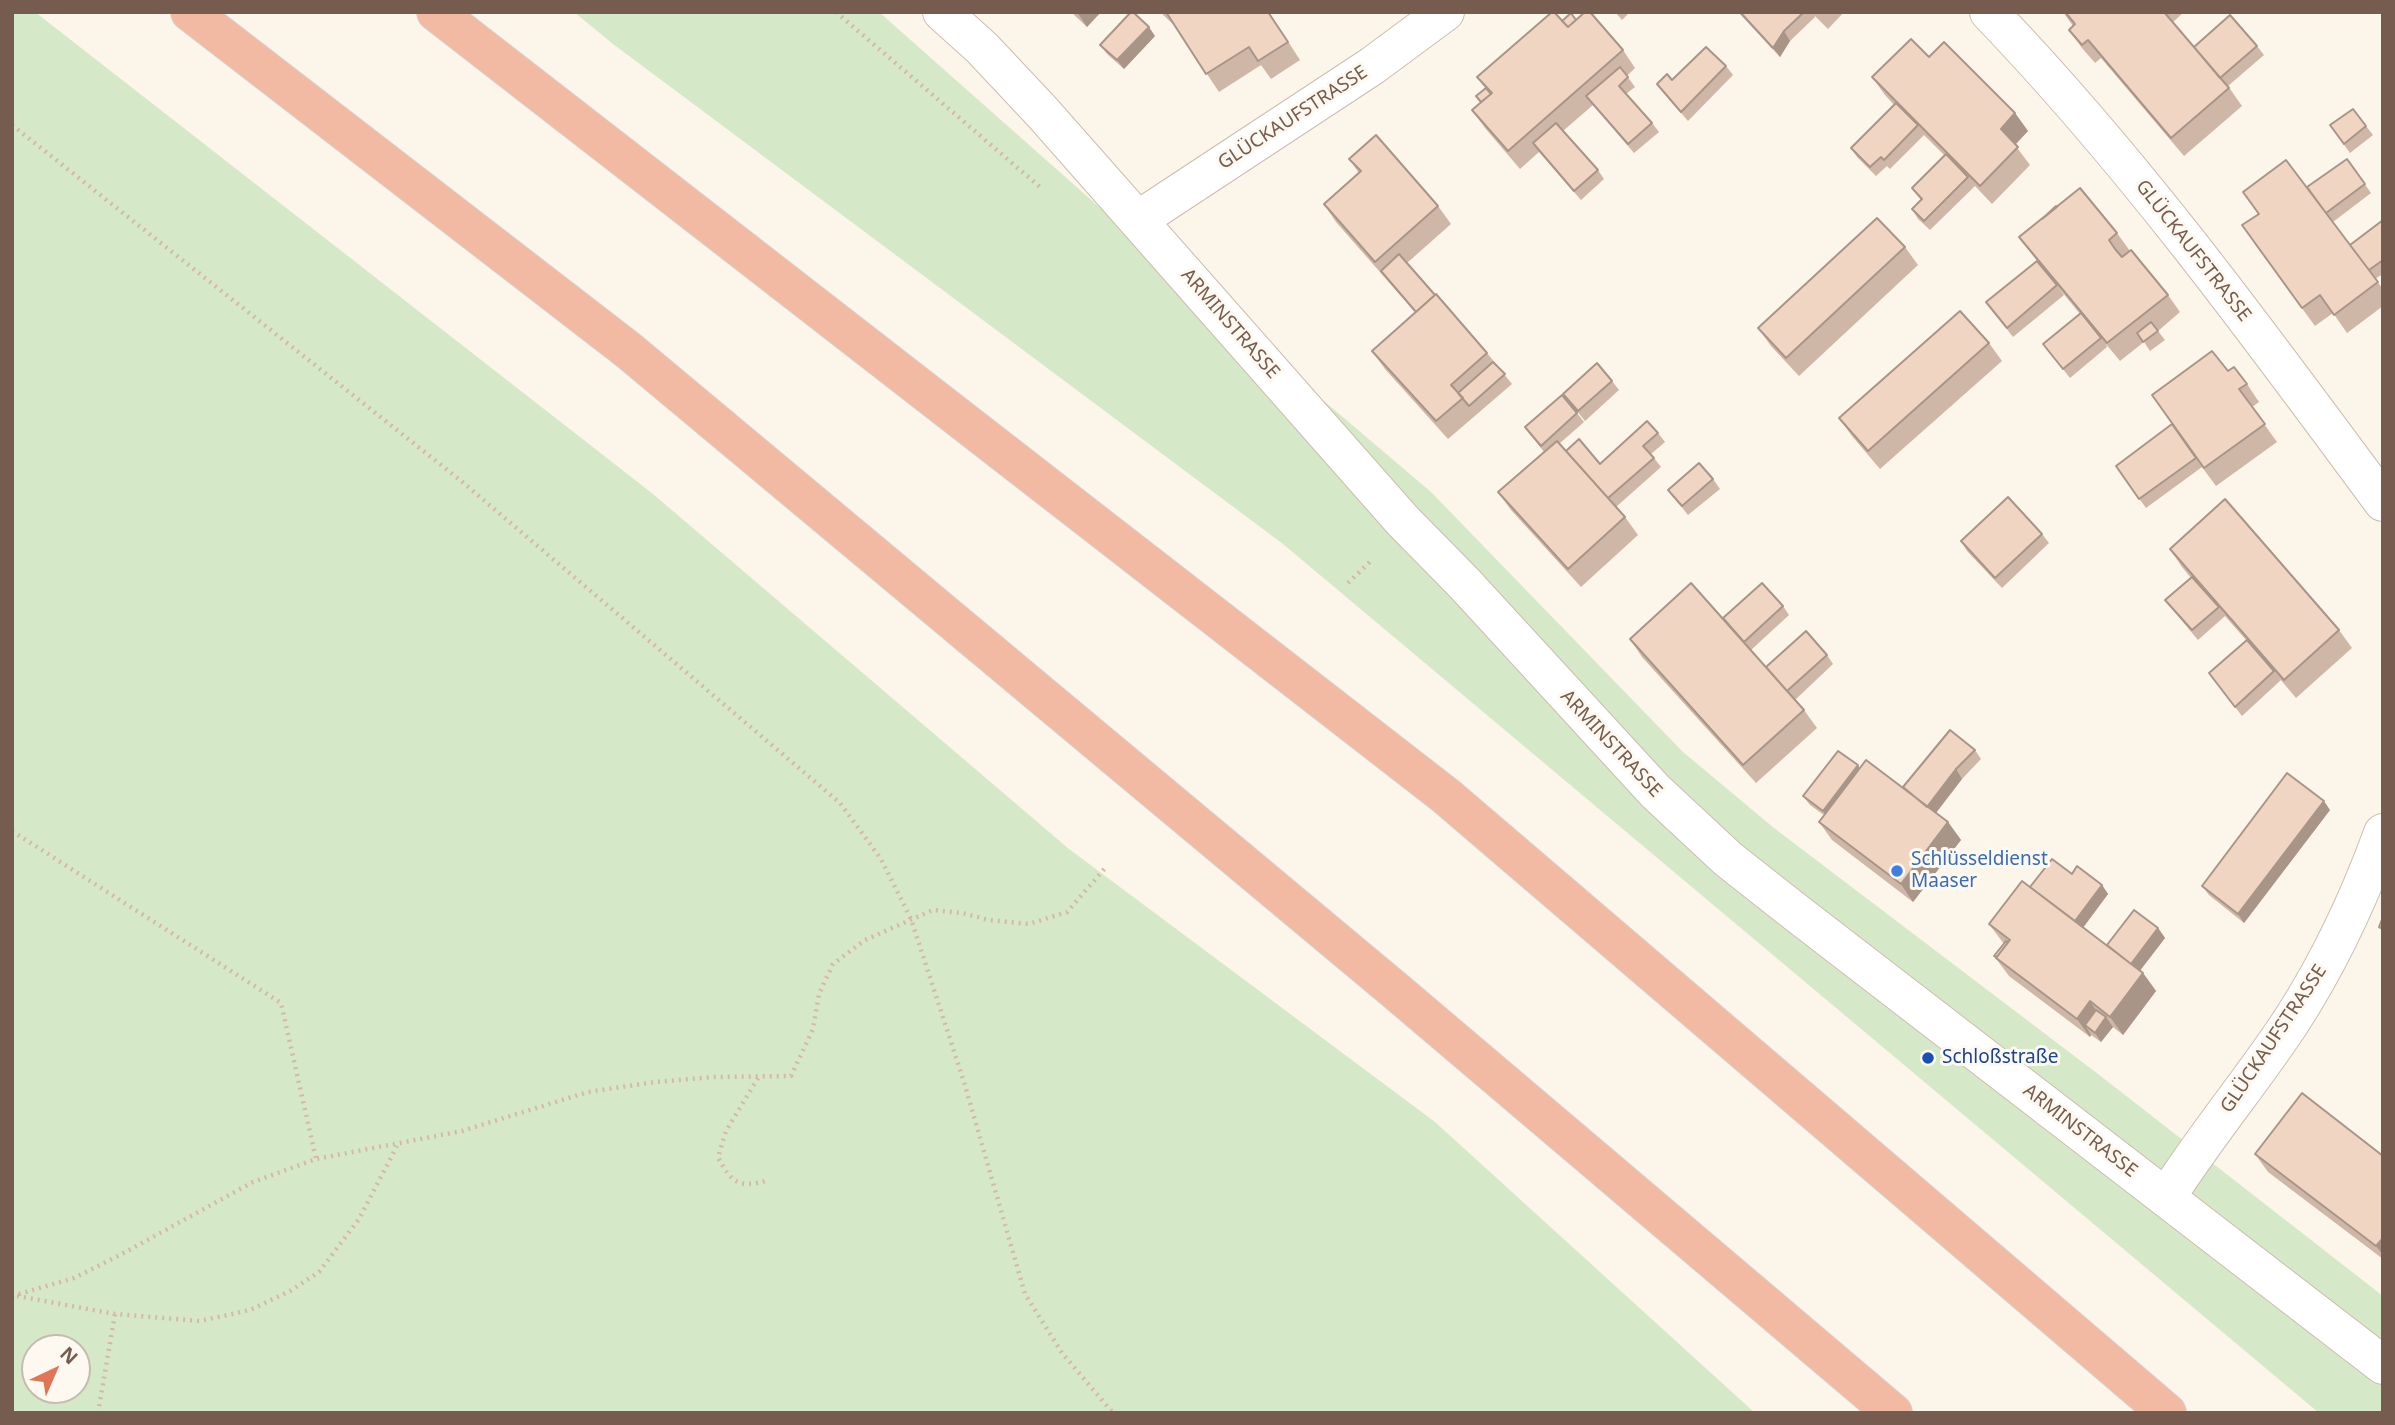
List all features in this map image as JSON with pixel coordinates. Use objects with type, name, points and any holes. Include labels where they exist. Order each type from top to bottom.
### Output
[{"type":"highway","points":[[190,12],[628,350],[1397,992],[1893,1413]]},
{"type":"highway","points":[[436,12],[1446,796],[2167,1413]]},
{"type":"street","name":"ARMINSTRASSE","points":[[942,12],[1008,76],[1403,521],[1464,583],[1655,792],[1750,876],[2383,1365]]},
{"type":"street","name":"GLÜCKAUFSTRASSE","points":[[1138,220],[1372,66],[1445,12]]},
{"type":"street","name":"GLÜCKAUFSTRASSE","points":[[1989,12],[2046,71],[2219,280],[2383,502]]},
{"type":"street","name":"GLÜCKAUFSTRASSE","points":[[2166,1198],[2192,1157],[2292,1021],[2329,958],[2367,878],[2383,833]]},
{"type":"path","points":[[12,125],[460,480],[840,803],[881,859],[911,919],[964,1082],[1025,1294],[1062,1353],[1113,1413]]},
{"type":"path","points":[[1348,583],[1379,553]]},
{"type":"path","points":[[12,831],[281,1003],[316,1159]]},
{"type":"path","points":[[13,1296],[74,1278],[253,1182],[316,1159],[462,1131],[588,1092],[713,1077],[791,1076],[813,1029],[819,994],[833,964],[865,940],[933,910],[1029,924],[1067,912],[1106,867]]},
{"type":"path","points":[[758,1078],[726,1131],[718,1157],[727,1174],[740,1184],[752,1185],[768,1180]]},
{"type":"path","points":[[13,1296],[115,1314],[200,1321],[250,1310],[290,1291],[319,1272],[359,1219],[397,1145]]},
{"type":"path","points":[[98,1413],[115,1314]]},
{"type":"green space","points":[[12,12],[35,12],[653,494],[1069,849],[1435,1122],[1755,1413],[12,1413]]},
{"type":"green space","points":[[574,12],[879,12],[1185,283],[1431,492],[1683,752],[1774,828],[2098,1074],[2383,1296],[2383,1413],[2319,1413],[1283,544],[613,44]]},
{"type":"building","points":[[1131,12],[1149,27],[1117,60],[1100,45]]},
{"type":"building","points":[[1166,12],[1268,12],[1288,42],[1258,61],[1249,47],[1206,74]]},
{"type":"building","points":[[1552,12],[1568,27],[1585,12],[1590,12],[1623,50],[1508,151],[1472,110],[1492,93],[1477,77]]},
{"type":"building","points":[[1740,12],[1804,12],[1784,31],[1773,48]]},
{"type":"building","points":[[2065,12],[2164,12],[2229,88],[2171,138],[2088,40],[2082,45],[2069,30],[2075,24]]},
{"type":"building","points":[[1571,13],[1576,20],[1568,27],[1562,21]]},
{"type":"building","points":[[2230,15],[2257,46],[2220,78],[2194,47]]},
{"type":"building","points":[[1911,39],[1929,57],[1944,42],[2015,113],[2001,129],[2018,147],[1980,186],[1872,77]]},
{"type":"building","points":[[1706,47],[1726,66],[1681,112],[1657,84],[1667,74],[1672,80]]},
{"type":"building","points":[[1620,67],[1628,77],[1619,86],[1652,123],[1628,144],[1586,96]]},
{"type":"building","points":[[1486,88],[1491,94],[1481,102],[1476,96]]},
{"type":"building","points":[[1896,103],[1918,125],[1884,160],[1881,157],[1870,167],[1851,148]]},
{"type":"building","points":[[2353,109],[2366,126],[2344,144],[2330,125]]},
{"type":"building","points":[[1556,123],[1598,170],[1574,191],[1533,143]]},
{"type":"building","points":[[1376,135],[1438,206],[1375,262],[1324,204],[1361,171],[1349,159]]},
{"type":"building","points":[[1946,154],[1968,177],[1924,221],[1912,209],[1922,199],[1912,188]]},
{"type":"building","points":[[2347,159],[2365,184],[2326,213],[2307,187]]},
{"type":"building","points":[[2286,160],[2378,282],[2334,315],[2320,295],[2302,308],[2242,225],[2259,214],[2243,192]]},
{"type":"building","points":[[2080,188],[2117,233],[2109,240],[2115,249],[2122,257],[2131,250],[2168,295],[2107,343],[2019,237]]},
{"type":"building","points":[[1877,218],[1905,247],[1786,358],[1758,328]]},
{"type":"building","points":[[2383,220],[2383,260],[2369,270],[2350,245]]},
{"type":"building","points":[[1399,254],[1435,295],[1416,312],[1381,271]]},
{"type":"building","points":[[2037,261],[2057,285],[2007,328],[1986,302]]},
{"type":"building","points":[[1436,294],[1487,353],[1451,385],[1463,398],[1436,421],[1372,351]]},
{"type":"building","points":[[1960,311],[1989,343],[1868,451],[1839,418]]},
{"type":"building","points":[[2081,313],[2101,338],[2063,369],[2043,344]]},
{"type":"building","points":[[2151,322],[2158,331],[2143,342],[2137,333]]},
{"type":"building","points":[[2212,351],[2228,371],[2234,367],[2247,384],[2239,389],[2265,424],[2204,468],[2152,395]]},
{"type":"building","points":[[1493,362],[1505,374],[1469,406],[1458,393]]},
{"type":"building","points":[[1597,363],[1612,381],[1578,411],[1563,394]]},
{"type":"building","points":[[1562,395],[1577,413],[1541,446],[1525,427]]},
{"type":"building","points":[[1647,421],[1658,433],[1643,446],[1654,458],[1608,498],[1566,451],[1579,439],[1600,464]]},
{"type":"building","points":[[2172,424],[2196,458],[2139,499],[2116,466]]},
{"type":"building","points":[[1557,441],[1625,517],[1568,569],[1498,492]]},
{"type":"building","points":[[1699,463],[1713,479],[1682,506],[1668,490]]},
{"type":"building","points":[[2008,497],[2042,534],[1995,578],[1961,541]]},
{"type":"building","points":[[2225,499],[2339,630],[2284,680],[2170,549]]},
{"type":"building","points":[[2192,577],[2219,607],[2192,630],[2165,600]]},
{"type":"building","points":[[1691,583],[1804,710],[1743,765],[1630,639]]},
{"type":"building","points":[[1762,583],[1783,606],[1744,642],[1723,618]]},
{"type":"building","points":[[1806,631],[1827,655],[1787,691],[1766,667]]},
{"type":"building","points":[[2247,640],[2274,671],[2235,707],[2209,673]]},
{"type":"building","points":[[1950,730],[1975,750],[1956,769],[1927,807],[1903,787]]},
{"type":"building","points":[[1838,751],[1858,765],[1823,811],[1803,796]]},
{"type":"building","points":[[1866,760],[1948,822],[1901,884],[1819,822]]},
{"type":"building","points":[[2287,773],[2324,801],[2238,914],[2202,886]]},
{"type":"building","points":[[2052,859],[2072,874],[2077,866],[2102,885],[2075,921],[2030,887]]},
{"type":"building","points":[[2022,881],[2143,973],[2110,1017],[2090,1001],[2077,1019],[1996,958],[2010,940],[1989,924]]},
{"type":"building","points":[[2134,910],[2158,928],[2131,964],[2107,945]]},
{"type":"building","points":[[2006,941],[2008,942],[1997,957],[1994,956]]},
{"type":"building","points":[[2096,1010],[2106,1017],[2095,1033],[2085,1025]]},
{"type":"building","points":[[2302,1093],[2383,1156],[2383,1238],[2376,1246],[2255,1154]]},
{"type":"place","name":"Schlüsseldienst Maaser","points":[[1897,871]]},
{"type":"place","name":"Schloßstraße","points":[[1928,1058]]}]
